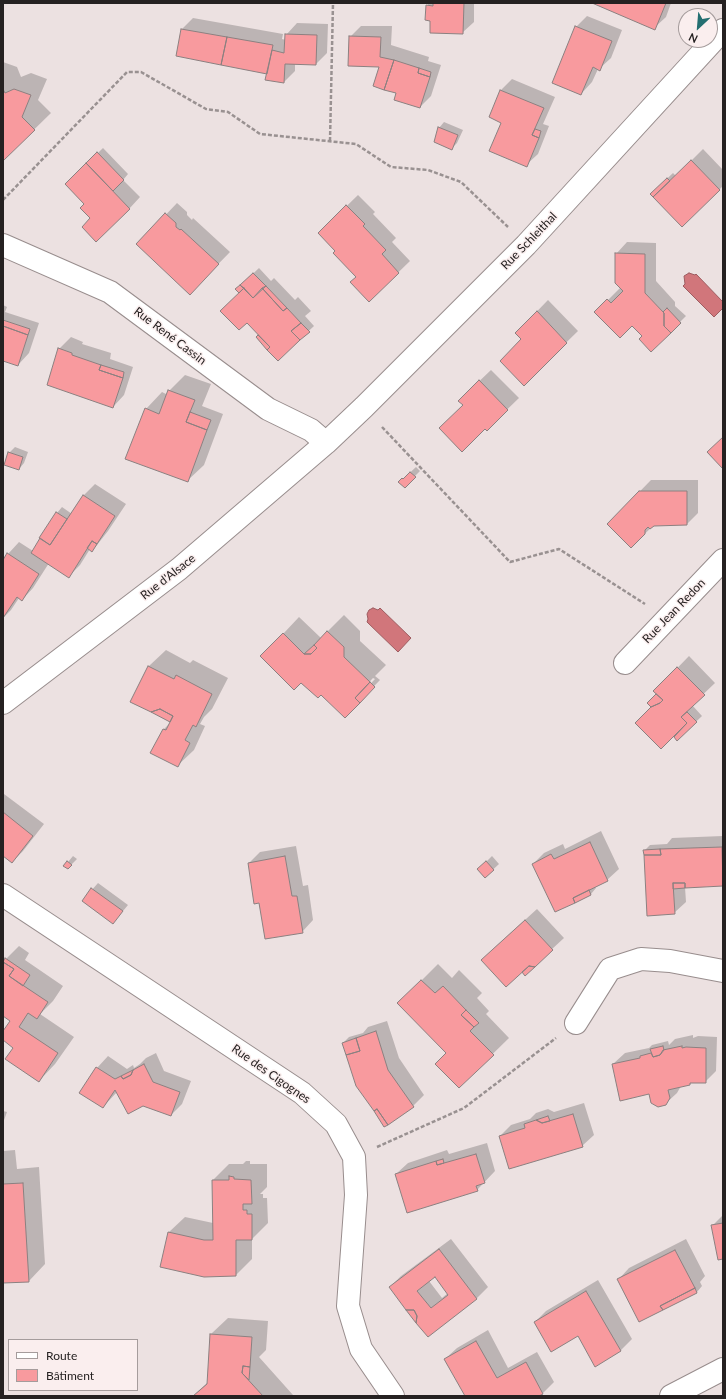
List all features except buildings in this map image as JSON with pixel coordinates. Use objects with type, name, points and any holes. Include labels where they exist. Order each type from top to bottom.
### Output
[{"type":"street","name":"Rue Schleithal","points":[[326,443],[526,245],[723,30]]},
{"type":"street","name":"Rue René Cassin","points":[[3,245],[110,292],[268,409],[311,430],[326,443]]},
{"type":"street","name":"Rue d'Alsace","points":[[3,703],[179,569],[326,443]]},
{"type":"street","name":"Rue Jean Redon","points":[[625,663],[723,560]]},
{"type":"street","name":"Rue des Cigognes","points":[[3,895],[302,1093],[336,1124],[354,1157],[356,1196],[348,1306],[361,1349],[393,1396]]},
{"type":"street","points":[[576,1023],[610,969],[641,959],[670,961],[723,971]]},
{"type":"street","points":[[671,1396],[723,1369]]},
{"type":"path","points":[[330,141],[333,3]]},
{"type":"path","points":[[3,200],[127,72],[141,72],[206,109],[228,112],[260,134],[356,144],[391,167],[428,170],[461,182],[526,245]]},
{"type":"path","points":[[364,407],[510,562],[559,549],[667,618]]},
{"type":"path","points":[[354,1157],[464,1108],[576,1023]]},
{"type":"shaded area","points":[[689,273],[696,274],[723,302],[723,308],[714,317],[683,286],[685,284],[684,276]]},
{"type":"shaded area","points":[[373,608],[378,610],[380,608],[411,638],[398,652],[367,622],[367,614],[369,610]]}]
